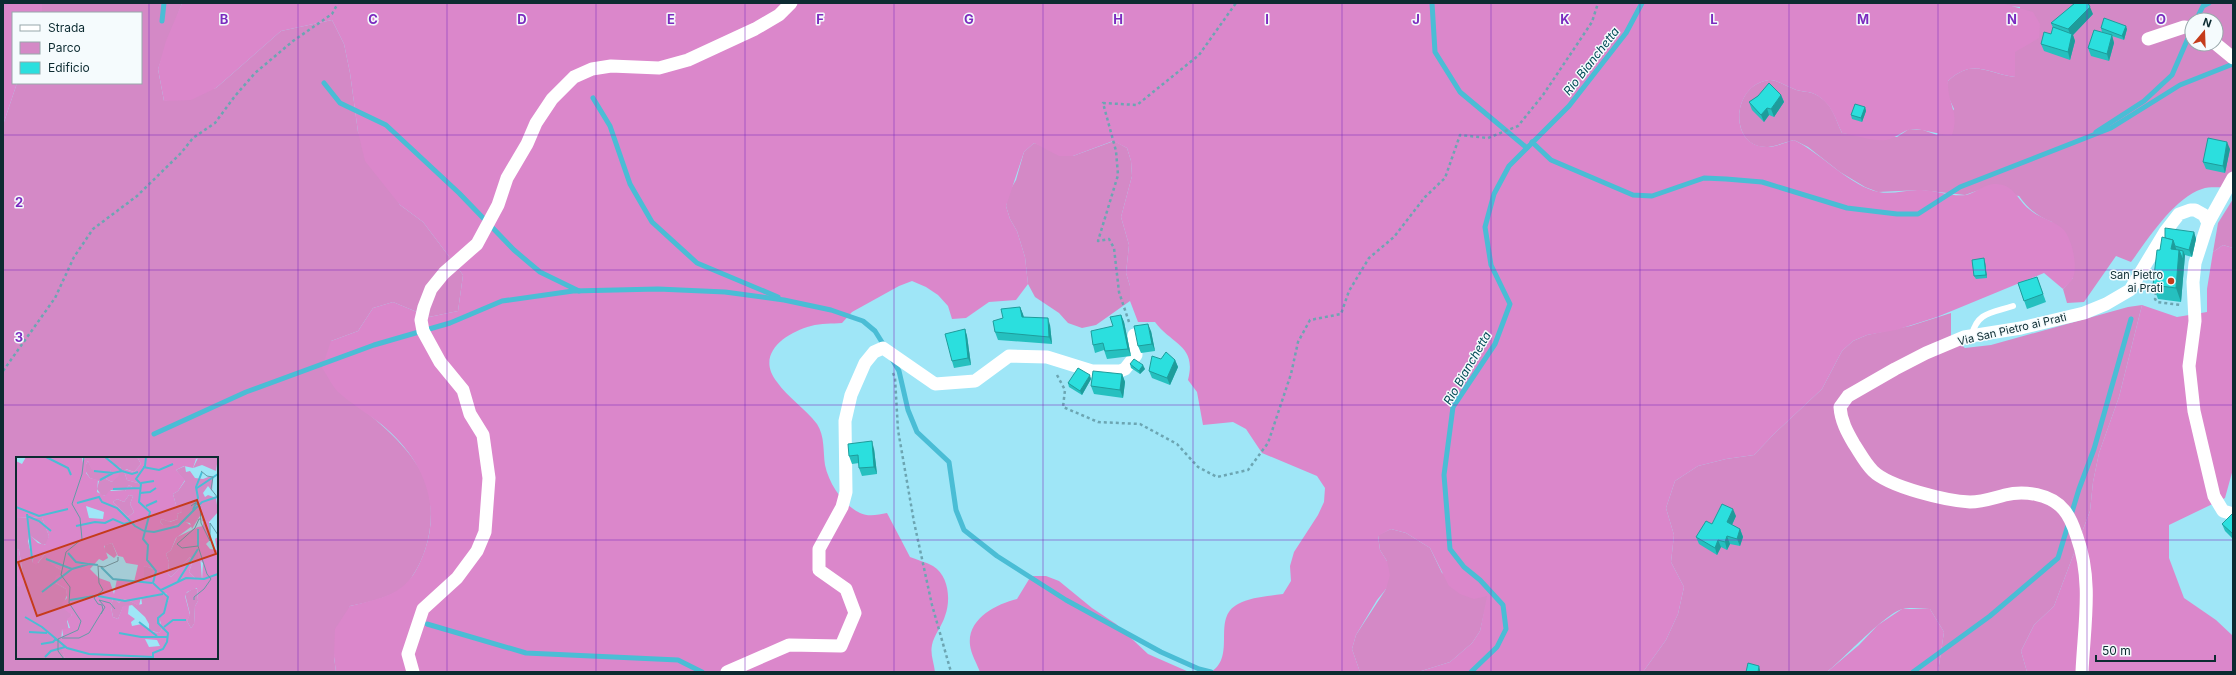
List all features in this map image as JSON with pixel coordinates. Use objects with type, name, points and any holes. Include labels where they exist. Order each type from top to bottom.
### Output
[{"type":"street","points":[[413,672],[408,654],[422,608],[457,578],[477,551],[485,532],[489,478],[483,435],[470,414],[463,390],[440,362],[423,331],[421,320],[431,289],[444,273],[477,244],[498,205],[507,178],[527,144],[536,123],[552,99],[574,77],[592,69],[611,66],[659,68],[688,60],[755,29],[779,15],[791,3]]},
{"type":"street","points":[[2148,39],[2184,27]]},
{"type":"street","points":[[2224,51],[2233,58]]},
{"type":"street","points":[[2233,178],[2208,222],[2194,270],[2194,341],[2189,366],[2194,411],[2218,505],[2226,513],[2233,514]]},
{"type":"street","name":"Via San Pietro ai Prati","points":[[2082,672],[2088,603],[2086,571],[2083,553],[2076,533],[2064,510],[2052,500],[2029,494],[2015,493],[1970,502],[1930,494],[1895,484],[1873,472],[1866,464],[1842,422],[1840,407],[1848,396],[1926,353],[1972,336],[2021,328],[2084,313],[2106,304],[2130,290],[2165,232],[2179,214],[2190,210],[2195,210],[2204,215],[2208,222]]},
{"type":"street","points":[[727,672],[789,645],[841,646],[855,613],[846,590],[819,570],[819,549],[842,507],[846,492],[845,421],[851,396],[865,363],[874,352],[883,348],[935,384],[975,380],[1009,356],[1047,357],[1092,371],[1120,371],[1125,369],[1136,355],[1134,335]]},
{"type":"lane","points":[[1972,336],[1974,325],[1982,316],[2012,306]]},
{"type":"path","points":[[3,371],[55,298],[74,257],[93,229],[137,196],[181,153],[193,138],[215,123],[254,73],[293,40],[332,14],[338,3]]},
{"type":"path","points":[[1134,335],[1119,292],[1114,248],[1110,240],[1098,241],[1118,175],[1116,151],[1103,103],[1137,105],[1199,55],[1236,3]]},
{"type":"path","points":[[1047,357],[1066,390],[1063,407],[1098,422],[1140,424],[1177,444],[1198,467],[1217,477],[1248,470],[1268,443],[1292,374],[1298,342],[1310,320],[1341,314],[1349,291],[1369,258],[1394,237],[1425,197],[1445,178],[1460,135],[1488,138],[1518,126],[1543,95],[1592,22],[1598,3]]},
{"type":"path","points":[[2156,287],[2155,299],[2157,302],[2195,307]]},
{"type":"path","points":[[883,348],[895,378],[898,430],[914,522],[932,605],[951,672]]},
{"type":"green space","points":[[42,3],[182,3],[158,69],[164,101],[216,88],[281,31],[332,20],[344,44],[350,73],[358,132],[400,205],[423,222],[463,275],[458,311],[429,317],[393,302],[373,308],[358,331],[331,341],[337,390],[382,425],[411,456],[425,480],[431,508],[429,536],[425,550],[420,563],[406,586],[385,597],[350,606],[334,657],[336,672],[3,672],[3,125],[17,84],[142,84],[142,12],[42,12]]},
{"type":"green space","points":[[2001,3],[2233,3],[2233,188],[2213,187],[2202,189],[2181,201],[2162,220],[2131,262],[2116,256],[2084,302],[2067,303],[2063,289],[2073,278],[2052,222],[2033,212],[2019,196],[1979,190],[1965,195],[1920,190],[1878,192],[1865,187],[1840,172],[1808,147],[1794,140],[1768,147],[1755,145],[1746,138],[1741,128],[1739,116],[1741,104],[1747,93],[1756,84],[1772,80],[1796,90],[1819,96],[1832,110],[1842,133],[1897,137],[1909,129],[1923,130],[1937,135],[1954,109],[1948,96],[1948,81],[1957,74],[1965,70],[1980,69],[2015,77],[2015,52],[2020,7],[2006,6]]},
{"type":"green space","points":[[1114,141],[1127,148],[1131,161],[1132,176],[1121,217],[1129,245],[1126,273],[1130,286],[1130,301],[1096,325],[1082,328],[1068,323],[1059,313],[1035,297],[1028,284],[1025,257],[1017,231],[1010,219],[1006,206],[1009,192],[1016,180],[1024,152],[1034,143],[1073,156]]},
{"type":"green space","points":[[2233,199],[2233,248],[2223,245],[2213,252],[2218,223]]},
{"type":"green space","points":[[2142,305],[2119,397],[2099,453],[2093,482],[2090,511],[2054,606],[2034,625],[2021,651],[2027,672],[1938,672],[1944,632],[1930,609],[1913,608],[1903,609],[1887,618],[1827,672],[1643,672],[1666,640],[1678,614],[1684,587],[1671,562],[1674,535],[1666,508],[1675,481],[1698,466],[1726,459],[1754,455],[1822,389],[1842,351],[1853,341],[1867,335],[1910,326],[1951,313],[1951,337],[1965,348],[1991,345],[2128,307]]},
{"type":"green space","points":[[1391,529],[1406,533],[1430,548],[1442,573],[1488,596],[1480,631],[1472,643],[1450,662],[1418,672],[1360,672],[1352,649],[1356,635],[1386,589],[1387,561],[1380,550],[1378,535]]},
{"type":"shaded area","points":[[3,3],[42,3],[42,12],[12,12],[12,84],[17,84],[3,125]]},
{"type":"shaded area","points":[[182,3],[2001,3],[2033,12],[2040,24],[2039,38],[2015,52],[2015,77],[1988,70],[1973,69],[1965,70],[1948,81],[1949,96],[1955,120],[1952,135],[1912,129],[1893,138],[1881,140],[1842,133],[1834,115],[1824,100],[1810,92],[1796,90],[1772,80],[1756,84],[1747,93],[1741,104],[1739,116],[1741,128],[1746,138],[1755,145],[1771,147],[1794,140],[1858,184],[1879,192],[1890,193],[1921,190],[1966,195],[1991,184],[2006,186],[2014,192],[2033,212],[2055,223],[2063,229],[2071,245],[2075,266],[2073,278],[2063,289],[2044,273],[1937,317],[1896,330],[1867,335],[1853,341],[1842,351],[1822,389],[1754,455],[1726,459],[1698,466],[1675,481],[1666,508],[1674,535],[1671,562],[1684,587],[1678,614],[1666,640],[1643,672],[1418,672],[1450,662],[1472,643],[1480,631],[1487,596],[1474,599],[1460,594],[1449,586],[1430,548],[1406,533],[1391,529],[1378,536],[1380,550],[1387,561],[1390,575],[1386,589],[1377,600],[1356,635],[1352,649],[1360,672],[1211,672],[1219,665],[1222,657],[1224,647],[1224,627],[1230,610],[1238,604],[1248,600],[1283,594],[1291,581],[1290,566],[1294,552],[1318,515],[1324,502],[1325,488],[1317,476],[1262,453],[1246,429],[1233,422],[1203,425],[1197,392],[1188,380],[1190,368],[1189,359],[1186,352],[1155,322],[1138,322],[1130,301],[1130,286],[1126,273],[1129,245],[1121,217],[1132,176],[1131,161],[1127,148],[1113,141],[1073,156],[1059,156],[1034,143],[1024,152],[1006,206],[1010,219],[1017,231],[1025,257],[1028,284],[1016,300],[989,302],[966,318],[952,319],[948,306],[938,295],[926,287],[912,281],[899,286],[852,312],[842,323],[815,325],[801,329],[783,339],[771,354],[769,362],[771,372],[781,388],[812,418],[820,429],[823,439],[825,465],[833,486],[838,493],[848,505],[860,513],[873,515],[887,513],[910,557],[933,566],[942,576],[947,589],[948,603],[944,620],[934,638],[932,645],[935,672],[336,672],[334,657],[335,629],[350,606],[388,595],[405,584],[413,575],[425,550],[430,532],[431,514],[429,497],[424,480],[417,465],[407,450],[381,424],[347,400],[337,391],[322,368],[331,341],[358,331],[373,308],[393,302],[429,317],[458,311],[463,275],[423,222],[400,205],[365,161],[358,132],[350,73],[344,44],[332,20],[281,31],[216,88],[191,100],[164,101],[158,69],[166,41]]},
{"type":"shaded area","points":[[2223,245],[2233,248],[2233,469],[2225,498],[2169,525],[2169,558],[2184,598],[2216,620],[2233,636],[2233,672],[2027,672],[2021,651],[2034,625],[2054,606],[2090,511],[2093,482],[2099,453],[2119,397],[2142,305],[2177,317],[2207,312],[2207,289],[2213,252]]},
{"type":"shaded area","points":[[1031,576],[1046,576],[1059,581],[1092,608],[1116,624],[1148,654],[1189,672],[980,672],[970,645],[970,636],[973,628],[984,614],[1000,605],[1017,599]]},
{"type":"shaded area","points":[[1902,609],[1930,609],[1944,632],[1938,672],[1827,672],[1859,645],[1878,625]]},
{"type":"building","points":[[2075,3],[2088,3],[2090,7],[2068,29],[2051,23]]},
{"type":"building","points":[[2104,18],[2126,26],[2122,36],[2101,28]]},
{"type":"building","points":[[2053,27],[2072,34],[2068,52],[2041,44],[2044,32],[2051,34]]},
{"type":"building","points":[[2094,30],[2112,35],[2107,54],[2088,48]]},
{"type":"building","points":[[1769,83],[1781,95],[1771,109],[1767,108],[1761,115],[1749,102],[1758,96]]},
{"type":"building","points":[[1855,104],[1865,107],[1861,118],[1851,115]]},
{"type":"building","points":[[2208,138],[2227,142],[2223,166],[2203,162]]},
{"type":"building","points":[[2165,228],[2194,232],[2189,250],[2175,246],[2173,240],[2165,238]]},
{"type":"building","points":[[2162,237],[2173,240],[2171,249],[2179,250],[2176,288],[2153,285],[2157,250],[2160,250]]},
{"type":"building","points":[[2179,250],[2183,251],[2183,260]]},
{"type":"building","points":[[1984,258],[1986,275],[1974,276],[1972,260]]},
{"type":"building","points":[[2037,277],[2043,294],[2024,301],[2018,283]]},
{"type":"building","points":[[1020,307],[1022,317],[1048,318],[1049,337],[995,332],[993,321],[1003,318],[1001,309]]},
{"type":"building","points":[[1121,315],[1128,349],[1105,351],[1103,343],[1093,345],[1091,331],[1113,326],[1110,317]]},
{"type":"building","points":[[1148,324],[1152,344],[1138,346],[1134,326]]},
{"type":"building","points":[[965,329],[968,358],[952,361],[945,334]]},
{"type":"building","points":[[1166,352],[1175,360],[1167,378],[1149,371],[1152,356],[1161,359]]},
{"type":"building","points":[[1134,359],[1143,365],[1139,371],[1130,364]]},
{"type":"building","points":[[1078,368],[1090,375],[1080,391],[1068,383]]},
{"type":"building","points":[[1093,371],[1122,374],[1120,390],[1091,386]]},
{"type":"building","points":[[872,441],[874,467],[859,468],[858,455],[849,456],[848,444]]},
{"type":"building","points":[[1722,504],[1733,509],[1727,522],[1740,529],[1737,539],[1727,536],[1725,542],[1718,540],[1715,548],[1696,537],[1706,521],[1712,524]]},
{"type":"building","points":[[2233,513],[2233,534],[2222,524]]},
{"type":"building","points":[[1748,663],[1759,666],[1758,672],[1746,672]]},
{"type":"waterway","points":[[162,21],[164,3]]},
{"type":"waterway","points":[[1432,3],[1435,52],[1460,92],[1527,148]]},
{"type":"waterway","name":"Rio Bianchetta","points":[[1471,672],[1497,647],[1506,629],[1503,605],[1480,580],[1464,567],[1450,549],[1444,475],[1453,407],[1495,344],[1510,304],[1491,265],[1485,227],[1494,194],[1509,166],[1569,106],[1626,33],[1642,3]]},
{"type":"waterway","points":[[2200,12],[2203,6],[2209,3]]},
{"type":"waterway","points":[[2096,132],[2144,101],[2172,75],[2184,47]]},
{"type":"waterway","points":[[1532,142],[1551,160],[1633,195],[1652,196],[1704,178],[1726,179],[1762,182],[1847,208],[1897,214],[1918,214],[1960,187],[2111,128],[2180,85],[2233,64]]},
{"type":"waterway","points":[[324,83],[340,103],[386,125],[459,193],[514,250],[540,272],[579,291]]},
{"type":"waterway","points":[[593,98],[610,126],[630,184],[652,222],[697,263],[778,297]]},
{"type":"waterway","points":[[154,434],[246,392],[374,345],[450,323],[502,301],[573,291],[658,289],[725,292],[784,300],[831,310],[863,321],[875,331],[885,347]]},
{"type":"waterway","points":[[1913,672],[1990,616],[2058,558],[2079,489],[2094,449],[2131,319]]},
{"type":"waterway","points":[[892,359],[899,371],[908,410],[917,432],[949,462],[956,510],[964,530],[997,556],[1066,600],[1161,652],[1199,669],[1211,672]]},
{"type":"waterway","points":[[427,624],[526,653],[678,660],[702,672]]},
{"type":"place","name":"San Pietro ai Prati","points":[[2171,281]]}]
